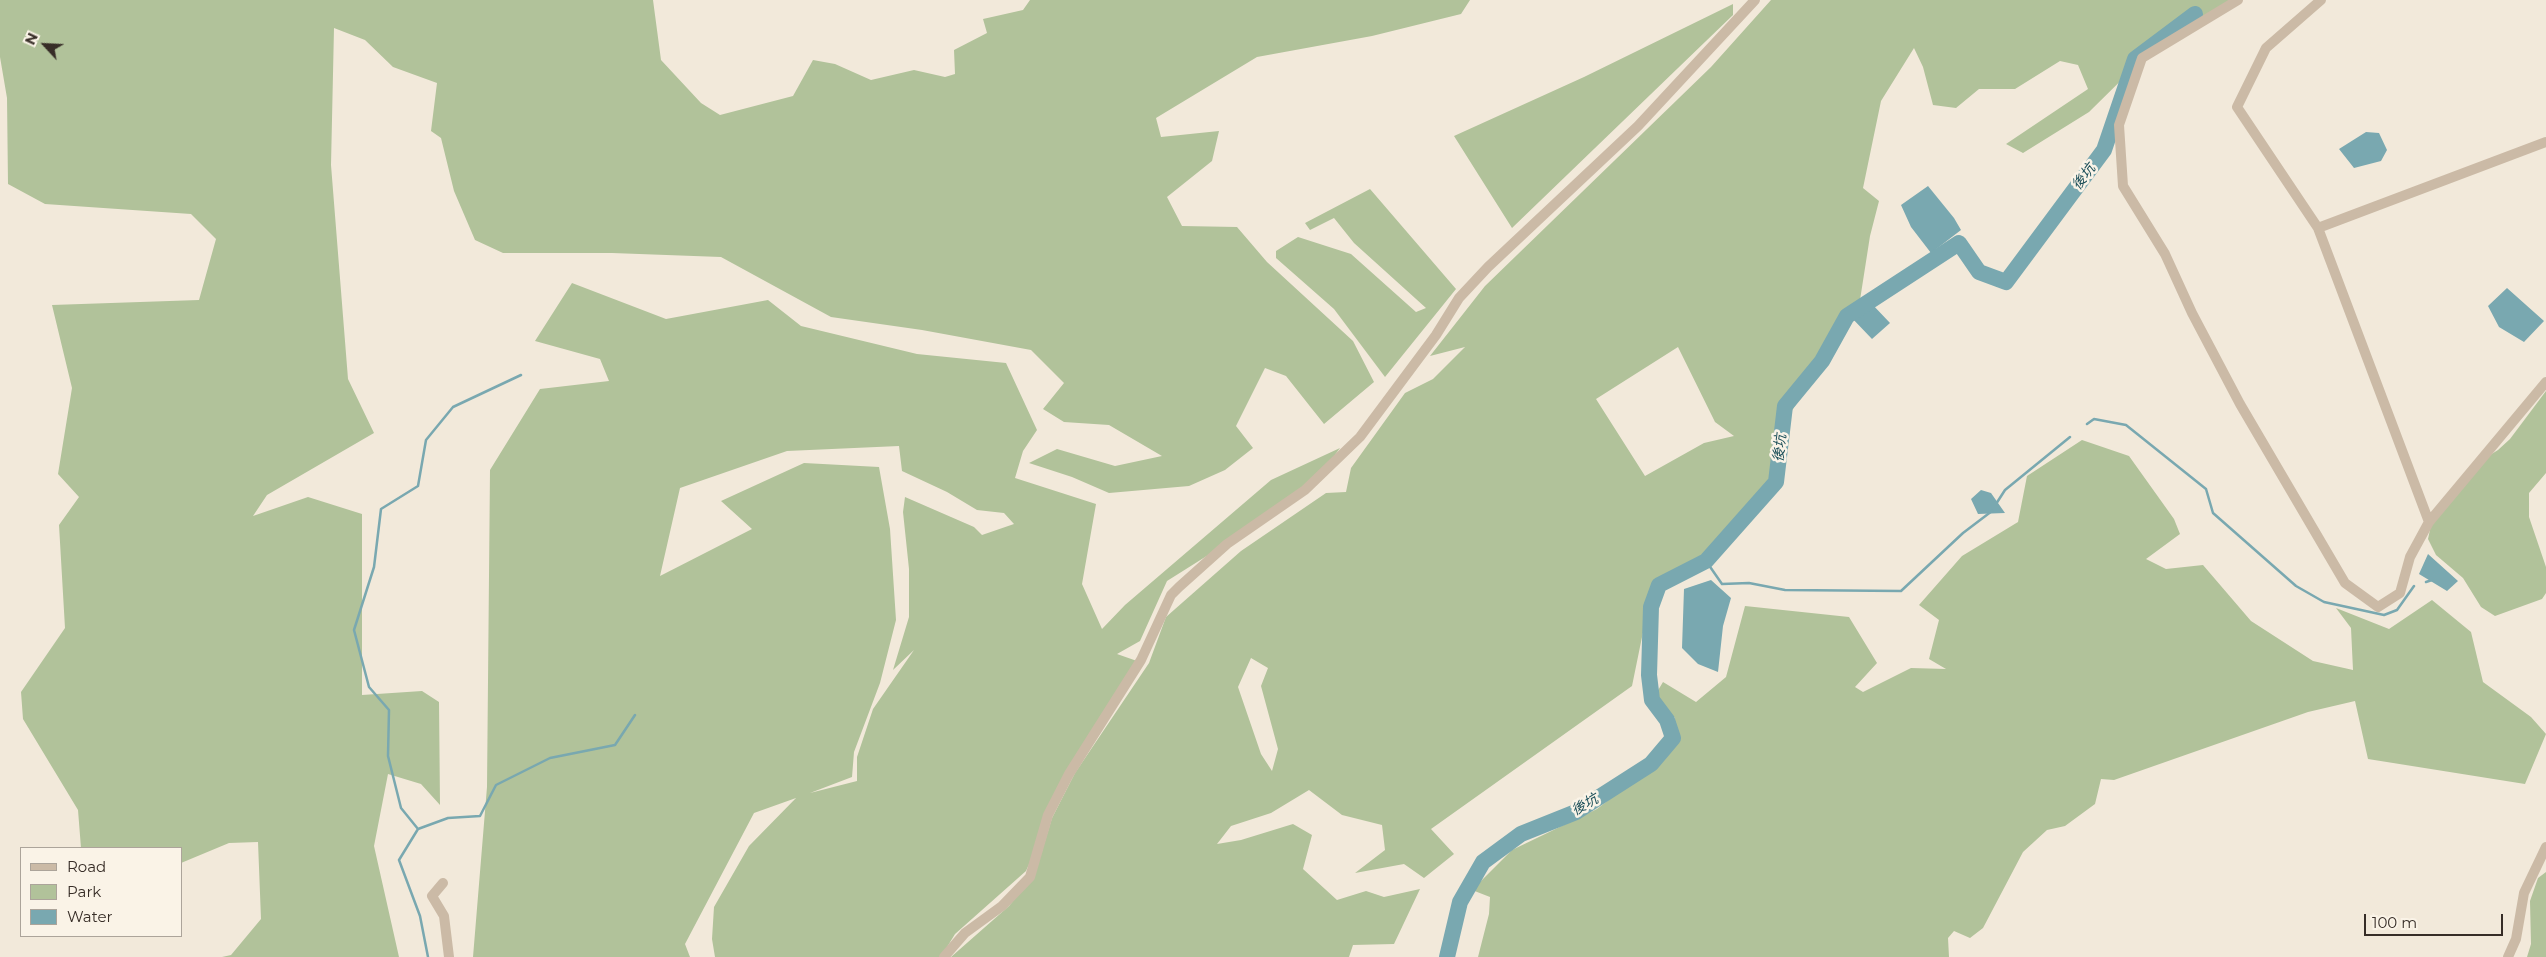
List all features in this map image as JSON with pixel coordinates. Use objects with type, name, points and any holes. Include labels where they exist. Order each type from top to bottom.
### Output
[{"type":"street","points":[[2238,0],[2142,58],[2119,125],[2123,186],[2165,254],[2192,313],[2240,404],[2345,583],[2378,607],[2400,593],[2410,557],[2429,522],[2546,382]]},
{"type":"street","points":[[2321,0],[2266,48],[2237,107],[2318,228],[2429,522]]},
{"type":"street","points":[[944,957],[965,933],[1002,906],[1030,877],[1048,815],[1069,774],[1141,660],[1172,595],[1178,587],[1227,544],[1305,490],[1360,437],[1436,335],[1459,298],[1488,267],[1638,126],[1750,2]]},
{"type":"street","points":[[2318,228],[2546,142]]},
{"type":"street","points":[[2508,957],[2516,939],[2524,894],[2546,847]]},
{"type":"street","points":[[443,883],[432,896],[444,916],[449,957]]},
{"type":"green space","points":[[0,0],[653,0],[661,60],[701,103],[720,115],[793,96],[813,60],[835,64],[871,80],[914,70],[945,77],[955,74],[954,50],[987,33],[983,19],[1023,10],[1030,0],[1470,0],[1461,14],[1372,36],[1257,57],[1156,118],[1161,137],[1219,131],[1212,161],[1167,197],[1182,226],[1237,227],[1267,262],[1353,341],[1374,382],[1324,424],[1286,376],[1265,368],[1236,426],[1253,448],[1225,470],[1189,486],[1109,493],[1072,477],[1029,463],[1057,449],[1115,466],[1162,456],[1109,425],[1064,422],[1043,409],[1064,383],[1031,350],[922,330],[831,317],[721,257],[612,253],[503,253],[475,240],[454,191],[441,138],[431,131],[437,83],[393,67],[365,40],[334,28],[331,165],[348,379],[374,433],[267,495],[253,516],[308,497],[362,514],[362,695],[422,691],[439,702],[440,805],[421,784],[388,774],[374,846],[399,957],[222,957],[231,955],[261,919],[258,842],[229,843],[182,863],[182,847],[81,847],[78,810],[23,719],[21,692],[65,628],[59,525],[79,497],[58,474],[72,388],[52,305],[199,300],[216,239],[191,214],[45,204],[8,184],[7,98],[0,57]]},
{"type":"green space","points":[[1771,0],[2240,0],[2161,41],[2089,112],[2023,153],[2006,144],[2088,89],[2078,65],[2060,61],[2015,89],[1979,89],[1956,108],[1933,105],[1923,67],[1914,48],[1881,101],[1863,188],[1879,201],[1870,236],[1860,300],[1777,435],[1780,470],[1723,541],[1672,583],[1651,593],[1632,686],[1431,829],[1454,854],[1424,878],[1404,864],[1355,873],[1385,850],[1382,825],[1342,815],[1309,790],[1271,813],[1231,826],[1217,844],[1241,840],[1293,824],[1312,835],[1303,869],[1337,900],[1366,891],[1384,897],[1420,889],[1394,944],[1353,945],[1349,957],[951,957],[1009,906],[1035,874],[1052,818],[1075,773],[1149,663],[1166,617],[1241,551],[1326,493],[1346,492],[1351,468],[1405,393],[1433,379],[1465,347],[1430,356],[1485,286],[1711,67]],"holes":[[[1678,347],[1715,422],[1734,436],[1704,443],[1645,476],[1596,399]],[[1251,658],[1268,668],[1261,686],[1278,749],[1272,771],[1261,754],[1238,687]]]},
{"type":"green space","points":[[1733,4],[1733,15],[1512,228],[1454,136],[1584,77]]},
{"type":"green space","points":[[1370,189],[1456,289],[1385,377],[1334,309],[1276,258],[1276,251],[1298,237],[1351,254],[1416,312],[1426,308],[1354,243],[1334,218],[1310,230],[1305,223]]},
{"type":"green space","points":[[572,283],[666,319],[768,300],[801,326],[917,354],[1006,363],[1037,430],[1023,451],[1015,478],[1096,504],[1082,584],[1102,629],[1125,605],[1271,480],[1340,448],[1321,474],[1221,547],[1167,581],[1140,641],[1117,654],[1137,661],[1082,746],[1026,871],[955,934],[941,957],[715,957],[712,939],[714,907],[749,846],[796,798],[754,813],[685,944],[690,957],[473,957],[487,787],[490,470],[540,389],[609,381],[600,359],[535,341]],"holes":[[[899,446],[902,471],[947,492],[977,510],[1004,513],[1014,524],[982,535],[974,527],[905,497],[903,512],[909,569],[909,617],[893,670],[914,650],[873,709],[857,757],[857,781],[810,793],[852,777],[854,752],[880,683],[896,620],[890,529],[879,467],[804,463],[721,501],[752,529],[660,576],[680,488],[787,451]]]},
{"type":"green space","points":[[2546,391],[2546,473],[2529,493],[2529,517],[2546,567],[2546,593],[2542,599],[2495,616],[2481,607],[2463,578],[2436,555],[2428,539],[2431,525],[2479,462],[2498,450],[2510,439]]},
{"type":"green space","points":[[2082,440],[2129,456],[2174,519],[2180,534],[2146,559],[2166,569],[2203,565],[2251,621],[2313,661],[2353,670],[2351,628],[2336,608],[2389,629],[2432,600],[2471,632],[2483,682],[2531,717],[2546,734],[2525,784],[2368,759],[2355,701],[2308,712],[2114,780],[2101,779],[2095,804],[2065,826],[2047,830],[2023,852],[1983,928],[1970,938],[1954,931],[1948,938],[1949,957],[1478,957],[1489,914],[1490,897],[1472,890],[1512,850],[1597,809],[1666,755],[1675,718],[1654,697],[1663,682],[1696,702],[1726,677],[1745,606],[1849,617],[1877,663],[1855,687],[1863,692],[1911,668],[1946,669],[1929,659],[1939,620],[1919,605],[1962,556],[2018,522],[2027,476]]},
{"type":"green space","points":[[2546,872],[2546,957],[2527,957],[2531,944],[2530,901],[2538,878]]},
{"type":"water","points":[[2366,132],[2379,133],[2387,150],[2381,161],[2354,168],[2339,149]]},
{"type":"water","points":[[1928,186],[1954,218],[1961,230],[1931,253],[1911,227],[1901,205]]},
{"type":"water","points":[[2507,288],[2544,321],[2524,342],[2499,327],[2488,306]]},
{"type":"water","points":[[1871,303],[1890,323],[1872,339],[1850,316]]},
{"type":"water","points":[[1981,490],[1991,493],[2005,513],[1978,514],[1971,499]]},
{"type":"water","points":[[2428,554],[2458,581],[2447,591],[2419,574]]},
{"type":"water","points":[[1711,580],[1731,598],[1723,626],[1718,672],[1698,664],[1682,648],[1684,589]]},
{"type":"waterway","name":"後坑","points":[[1447,957],[1460,902],[1483,862],[1521,834],[1576,812],[1651,764],[1673,738],[1667,720],[1652,700],[1649,675],[1651,607],[1659,585],[1706,561],[1776,482],[1785,406],[1822,361],[1847,316],[1959,243],[1979,272],[2006,282],[2104,150],[2135,59],[2195,14]]},
{"type":"waterway","points":[[428,957],[420,916],[399,860],[418,829],[401,808],[388,756],[389,710],[369,687],[354,630],[374,567],[381,509],[418,486],[426,440],[453,407],[521,375]]},
{"type":"waterway","points":[[2087,424],[2094,419],[2126,425],[2206,489],[2213,513],[2296,586],[2324,602],[2384,615],[2397,610],[2414,586]]},
{"type":"waterway","points":[[1996,504],[2005,490],[2070,437]]},
{"type":"waterway","points":[[1706,561],[1722,584],[1749,583],[1785,590],[1901,591],[1963,533],[1992,511]]},
{"type":"waterway","points":[[2426,582],[2432,580]]},
{"type":"waterway","points":[[418,829],[448,818],[480,816],[496,785],[550,758],[615,745],[635,715]]}]
